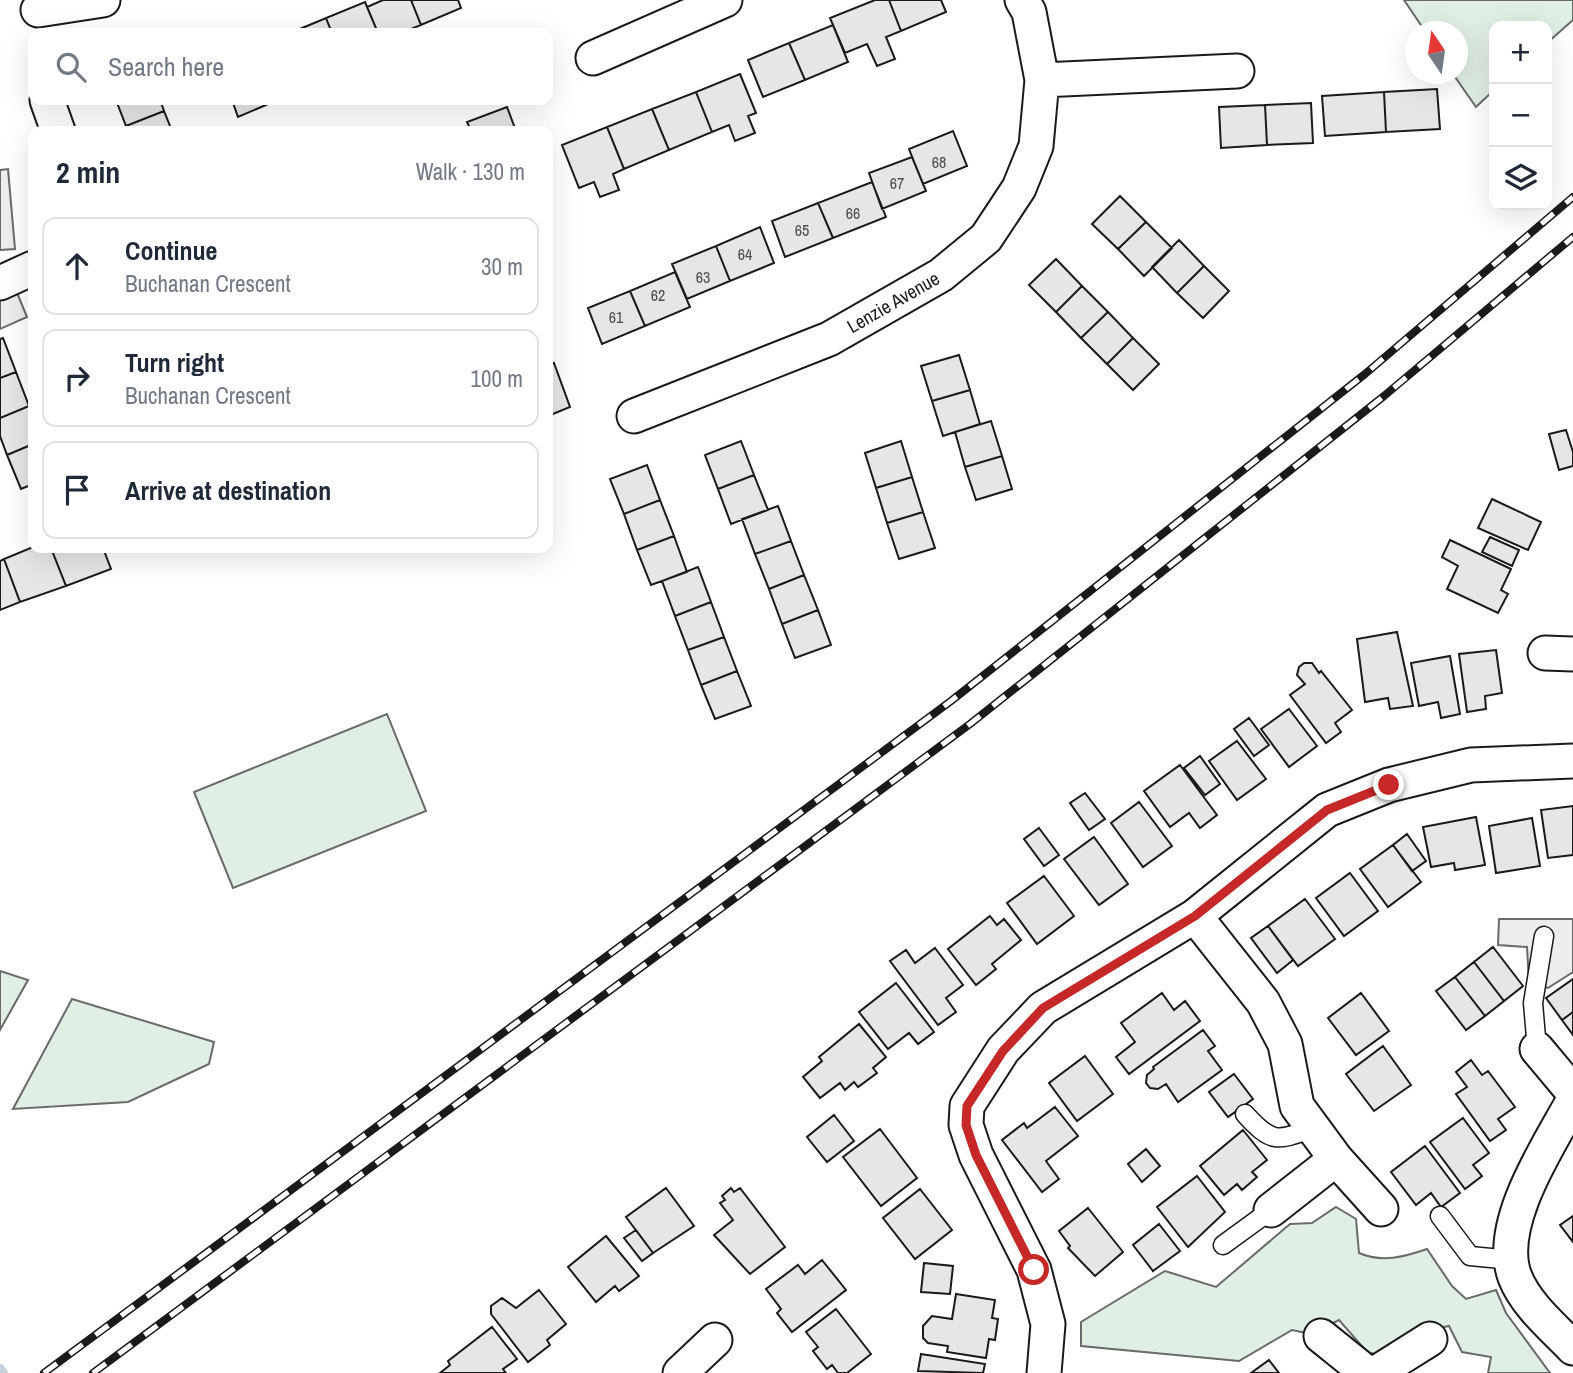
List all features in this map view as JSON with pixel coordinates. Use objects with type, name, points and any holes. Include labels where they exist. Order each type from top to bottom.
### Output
[{"type":"street","points":[[38,15],[103,0]]},
{"type":"street","points":[[593,58],[724,0]]},
{"type":"street","name":"Lenzie Avenue","points":[[634,416],[829,339],[941,275],[986,238],[1019,188],[1036,146],[1042,80],[1029,12],[1022,0]]},
{"type":"street","points":[[1042,80],[1237,71]]},
{"type":"street","points":[[49,105],[56,126]]},
{"type":"street","points":[[0,283],[28,270]]},
{"type":"street","points":[[1044,1373],[1048,1324],[1034,1270],[976,1155],[966,1125],[967,1106],[1003,1051],[1043,1008],[1195,916],[1327,810],[1377,790],[1471,765],[1573,761]]},
{"type":"street","points":[[1195,916],[1263,1002],[1285,1044],[1297,1106],[1336,1159],[1381,1209]]},
{"type":"street","points":[[1537,1049],[1573,1093]]},
{"type":"street","points":[[1573,1101],[1538,1167],[1513,1223],[1512,1260],[1515,1277],[1537,1311],[1573,1348]]},
{"type":"street","points":[[1271,1210],[1336,1159]]},
{"type":"street","points":[[1321,1336],[1367,1373]]},
{"type":"street","points":[[1376,1373],[1430,1339]]},
{"type":"street","points":[[680,1373],[715,1340]]},
{"type":"lane","points":[[1537,1049],[1534,1003],[1544,936]]},
{"type":"lane","points":[[1245,1114],[1264,1135],[1285,1138],[1314,1128]]},
{"type":"lane","points":[[1223,1245],[1271,1210]]},
{"type":"lane","points":[[1440,1216],[1470,1256],[1512,1260]]},
{"type":"green space","points":[[1404,0],[1573,0],[1573,20],[1552,39],[1552,21],[1489,21],[1489,95],[1476,107],[1460,84],[1468,84],[1468,21],[1418,21]]},
{"type":"green space","points":[[387,714],[426,811],[233,888],[194,792]]},
{"type":"green space","points":[[0,971],[28,980],[0,1030]]},
{"type":"green space","points":[[72,999],[214,1042],[209,1064],[128,1102],[13,1109]]},
{"type":"green space","points":[[1336,1207],[1356,1219],[1359,1253],[1376,1258],[1393,1258],[1427,1249],[1452,1286],[1466,1299],[1496,1290],[1506,1313],[1550,1373],[1488,1373],[1491,1357],[1462,1352],[1449,1326],[1429,1330],[1387,1355],[1368,1353],[1339,1320],[1311,1334],[1292,1330],[1239,1361],[1081,1346],[1081,1322],[1165,1271],[1216,1287],[1290,1224],[1312,1223]]},
{"type":"shaded area","points":[[8,169],[15,249],[0,250],[0,170]]},
{"type":"shaded area","points":[[11,278],[27,317],[0,329],[0,283]]},
{"type":"shaded area","points":[[1499,919],[1573,919],[1573,972],[1548,988],[1529,983],[1527,947],[1498,945]]},
{"type":"building","points":[[383,0],[411,0],[421,25],[414,28],[376,28],[367,7]]},
{"type":"building","points":[[411,0],[458,0],[461,8],[421,25]]},
{"type":"building","points":[[875,0],[889,0],[901,31],[886,37],[895,59],[877,66],[867,44],[845,53],[830,18]]},
{"type":"building","points":[[889,0],[941,0],[946,12],[901,31]]},
{"type":"building","points":[[365,2],[376,28],[330,28],[326,18]]},
{"type":"building","points":[[326,18],[330,28],[302,28]]},
{"type":"building","points":[[833,25],[848,62],[805,80],[789,43]]},
{"type":"building","points":[[789,43],[805,80],[763,97],[748,60]]},
{"type":"building","points":[[740,74],[756,113],[748,116],[755,133],[735,141],[729,125],[712,132],[696,92]]},
{"type":"building","points":[[1437,89],[1440,129],[1386,132],[1384,92]]},
{"type":"building","points":[[696,92],[712,132],[669,150],[652,109]]},
{"type":"building","points":[[1384,92],[1386,132],[1325,136],[1322,96]]},
{"type":"building","points":[[1311,103],[1313,143],[1267,145],[1265,105]]},
{"type":"building","points":[[118,105],[162,105],[164,111],[126,126]]},
{"type":"building","points":[[234,105],[266,105],[238,117]]},
{"type":"building","points":[[1265,105],[1267,145],[1221,148],[1219,107]]},
{"type":"building","points":[[507,107],[514,126],[469,126],[467,122]]},
{"type":"building","points":[[652,109],[669,150],[624,169],[607,127]]},
{"type":"building","points":[[164,111],[170,126],[126,126]]},
{"type":"building","points":[[607,127],[624,169],[613,174],[619,190],[600,197],[594,182],[579,188],[562,145]]},
{"type":"building","points":[[953,131],[967,166],[923,184],[909,149]]},
{"type":"building","points":[[912,157],[926,191],[882,209],[869,173]]},
{"type":"building","points":[[872,182],[886,217],[833,238],[818,203]]},
{"type":"building","points":[[1120,196],[1146,222],[1118,249],[1092,224]]},
{"type":"building","points":[[818,203],[833,238],[785,257],[772,221]]},
{"type":"building","points":[[1146,222],[1172,248],[1144,276],[1118,249]]},
{"type":"building","points":[[760,227],[774,263],[730,281],[716,246]]},
{"type":"building","points":[[1179,240],[1204,266],[1177,293],[1152,267]]},
{"type":"building","points":[[716,246],[730,281],[687,299],[672,264]]},
{"type":"building","points":[[1056,259],[1082,286],[1056,312],[1029,285]]},
{"type":"building","points":[[1204,266],[1229,291],[1203,318],[1177,293]]},
{"type":"building","points":[[675,272],[690,307],[645,326],[630,291]]},
{"type":"building","points":[[1082,286],[1108,312],[1081,338],[1056,312]]},
{"type":"building","points":[[630,291],[645,326],[602,344],[588,308]]},
{"type":"building","points":[[1108,312],[1133,338],[1107,364],[1081,338]]},
{"type":"building","points":[[3,338],[16,372],[0,378],[0,339]]},
{"type":"building","points":[[1133,338],[1159,364],[1133,390],[1107,364]]},
{"type":"building","points":[[959,355],[970,390],[932,401],[921,366]]},
{"type":"building","points":[[553,364],[570,407],[553,414]]},
{"type":"building","points":[[16,372],[28,406],[0,418],[0,378]]},
{"type":"building","points":[[970,390],[980,424],[943,436],[932,401]]},
{"type":"building","points":[[28,406],[28,446],[7,455],[0,436],[0,418]]},
{"type":"building","points":[[991,421],[1002,456],[965,467],[955,432]]},
{"type":"building","points":[[1566,430],[1573,452],[1573,466],[1559,470],[1549,434]]},
{"type":"building","points":[[741,441],[754,475],[718,489],[705,455]]},
{"type":"building","points":[[901,441],[912,477],[876,488],[865,453]]},
{"type":"building","points":[[28,446],[28,486],[21,489],[7,455]]},
{"type":"building","points":[[1002,456],[1012,489],[976,500],[965,467]]},
{"type":"building","points":[[647,465],[660,500],[624,514],[610,479]]},
{"type":"building","points":[[754,475],[768,510],[731,524],[718,489]]},
{"type":"building","points":[[912,477],[923,512],[887,523],[876,488]]},
{"type":"building","points":[[1492,499],[1541,522],[1528,550],[1478,528]]},
{"type":"building","points":[[660,500],[674,536],[637,550],[624,514]]},
{"type":"building","points":[[778,506],[791,541],[755,554],[742,519]]},
{"type":"building","points":[[923,512],[935,548],[899,559],[887,523]]},
{"type":"building","points":[[674,536],[687,572],[651,585],[637,550]]},
{"type":"building","points":[[1490,537],[1519,550],[1512,566],[1482,552]]},
{"type":"building","points":[[1450,540],[1511,569],[1501,590],[1508,594],[1498,613],[1447,589],[1458,566],[1442,557]]},
{"type":"building","points":[[791,541],[804,575],[769,589],[755,554]]},
{"type":"building","points":[[28,549],[28,553],[53,553],[66,586],[20,602],[4,559]]},
{"type":"building","points":[[53,553],[105,553],[111,569],[66,586]]},
{"type":"building","points":[[4,559],[20,602],[0,610],[0,561]]},
{"type":"building","points":[[698,567],[711,602],[675,616],[662,581]]},
{"type":"building","points":[[804,575],[818,610],[782,624],[769,589]]},
{"type":"building","points":[[711,602],[724,637],[688,650],[675,616]]},
{"type":"building","points":[[818,610],[831,645],[795,658],[782,624]]},
{"type":"building","points":[[1397,632],[1413,706],[1390,709],[1388,698],[1365,702],[1357,639]]},
{"type":"building","points":[[724,637],[737,671],[701,685],[688,650]]},
{"type":"building","points":[[1496,650],[1502,693],[1485,696],[1486,709],[1467,712],[1459,654]]},
{"type":"building","points":[[1450,656],[1460,714],[1441,718],[1438,702],[1419,706],[1411,663]]},
{"type":"building","points":[[1304,663],[1312,663],[1319,673],[1321,671],[1352,710],[1335,723],[1341,732],[1326,743],[1290,695],[1305,684],[1297,675],[1299,667]]},
{"type":"building","points":[[737,671],[751,706],[715,719],[701,685]]},
{"type":"building","points":[[1289,709],[1317,746],[1289,767],[1261,729]]},
{"type":"building","points":[[1249,718],[1269,745],[1254,756],[1234,729]]},
{"type":"building","points":[[1237,741],[1266,779],[1237,800],[1209,761]]},
{"type":"building","points":[[1200,756],[1220,784],[1205,795],[1184,768]]},
{"type":"building","points":[[1180,765],[1217,815],[1200,828],[1189,813],[1170,827],[1144,791]]},
{"type":"building","points":[[1085,793],[1105,819],[1089,830],[1070,803]]},
{"type":"building","points":[[1139,802],[1172,846],[1143,867],[1111,823]]},
{"type":"building","points":[[1573,806],[1573,855],[1548,858],[1541,810]]},
{"type":"building","points":[[1476,817],[1485,865],[1455,870],[1454,863],[1431,867],[1423,827]]},
{"type":"building","points":[[1532,818],[1540,866],[1496,873],[1489,826]]},
{"type":"building","points":[[1039,828],[1059,855],[1044,866],[1024,839]]},
{"type":"building","points":[[1407,834],[1426,861],[1412,871],[1393,845]]},
{"type":"building","points":[[1094,837],[1128,884],[1099,905],[1064,859]]},
{"type":"building","points":[[1393,845],[1421,882],[1388,907],[1360,869]]},
{"type":"building","points":[[1350,873],[1378,911],[1344,936],[1316,898]]},
{"type":"building","points":[[1044,876],[1074,916],[1037,944],[1007,903]]},
{"type":"building","points":[[1305,899],[1335,939],[1298,966],[1268,926]]},
{"type":"building","points":[[990,916],[997,925],[1004,919],[1021,940],[992,964],[996,969],[976,985],[948,949]]},
{"type":"building","points":[[1268,926],[1293,960],[1277,973],[1251,938]]},
{"type":"building","points":[[1493,947],[1523,986],[1504,1001],[1474,962]]},
{"type":"building","points":[[935,948],[963,985],[946,998],[956,1012],[938,1025],[890,961],[906,950],[915,963]]},
{"type":"building","points":[[1474,962],[1504,1001],[1485,1016],[1455,977]]},
{"type":"building","points":[[1455,977],[1485,1016],[1466,1030],[1436,991]]},
{"type":"building","points":[[1573,979],[1573,1012],[1562,1020],[1546,998]]},
{"type":"building","points":[[896,983],[934,1032],[918,1044],[909,1033],[888,1049],[859,1012]]},
{"type":"building","points":[[1162,993],[1174,1010],[1185,1001],[1200,1021],[1129,1074],[1116,1057],[1135,1042],[1121,1023]]},
{"type":"building","points":[[1361,993],[1389,1031],[1356,1055],[1328,1018]]},
{"type":"building","points":[[1573,1012],[1573,1035],[1562,1020]]},
{"type":"building","points":[[859,1024],[886,1057],[873,1068],[877,1073],[858,1087],[854,1082],[845,1090],[840,1083],[820,1098],[803,1077],[822,1061],[819,1057]]},
{"type":"building","points":[[1203,1030],[1215,1046],[1208,1051],[1222,1070],[1178,1102],[1166,1084],[1158,1089],[1150,1088],[1146,1083],[1147,1075],[1153,1067]]},
{"type":"building","points":[[1383,1046],[1411,1085],[1374,1111],[1346,1074]]},
{"type":"building","points":[[1085,1056],[1113,1094],[1077,1121],[1049,1083]]},
{"type":"building","points":[[1471,1060],[1482,1075],[1488,1071],[1515,1107],[1498,1119],[1506,1130],[1490,1141],[1456,1094],[1467,1087],[1456,1072]]},
{"type":"building","points":[[1234,1074],[1253,1099],[1228,1117],[1209,1092]]},
{"type":"building","points":[[1055,1107],[1078,1136],[1046,1161],[1059,1179],[1042,1192],[1002,1140],[1024,1123],[1027,1128]]},
{"type":"building","points":[[834,1115],[854,1141],[827,1162],[807,1137]]},
{"type":"building","points":[[1463,1118],[1489,1153],[1473,1165],[1482,1176],[1465,1189],[1430,1142]]},
{"type":"building","points":[[880,1129],[917,1178],[881,1206],[843,1157]]},
{"type":"building","points":[[1243,1130],[1267,1160],[1252,1172],[1257,1177],[1242,1190],[1237,1184],[1224,1195],[1200,1166]]},
{"type":"building","points":[[1425,1146],[1460,1193],[1441,1207],[1431,1193],[1416,1205],[1391,1172]]},
{"type":"building","points":[[1146,1149],[1160,1166],[1142,1182],[1128,1164]]},
{"type":"building","points":[[1197,1176],[1225,1212],[1188,1247],[1157,1207]]},
{"type":"building","points":[[666,1188],[694,1226],[653,1253],[626,1217]]},
{"type":"building","points":[[731,1188],[734,1192],[740,1188],[785,1247],[750,1274],[714,1235],[733,1220],[720,1203],[725,1200],[722,1196]]},
{"type":"building","points":[[920,1189],[952,1230],[915,1259],[883,1218]]},
{"type":"building","points":[[1088,1208],[1123,1252],[1095,1276],[1068,1248],[1070,1246],[1059,1231]]},
{"type":"building","points":[[1573,1216],[1573,1242],[1560,1225]]},
{"type":"building","points":[[1159,1224],[1180,1251],[1153,1271],[1133,1245]]},
{"type":"building","points":[[636,1230],[653,1253],[642,1261],[624,1238]]},
{"type":"building","points":[[606,1236],[639,1276],[619,1291],[615,1286],[596,1302],[568,1267]]},
{"type":"building","points":[[822,1260],[846,1290],[792,1332],[777,1313],[781,1309],[766,1289],[798,1265],[805,1274]]},
{"type":"building","points":[[924,1263],[953,1266],[950,1294],[921,1292]]},
{"type":"building","points":[[539,1290],[566,1324],[547,1340],[550,1345],[528,1362],[491,1314],[491,1306],[502,1298],[516,1308]]},
{"type":"building","points":[[956,1294],[995,1300],[992,1318],[998,1319],[995,1340],[989,1339],[986,1358],[947,1352],[948,1346],[928,1343],[923,1338],[923,1326],[932,1316],[952,1319]]},
{"type":"building","points":[[836,1309],[871,1354],[847,1373],[838,1373],[832,1365],[827,1369],[813,1351],[818,1347],[806,1332]]},
{"type":"building","points":[[492,1327],[517,1359],[503,1369],[506,1373],[440,1373],[450,1365],[448,1361]]},
{"type":"building","points":[[921,1354],[985,1364],[983,1373],[918,1371]]},
{"type":"building","points":[[1269,1360],[1279,1373],[1251,1373]]},
{"type":"waterway","points":[[0,1369],[3,1373]]},
{"type":"railway","points":[[44,1373],[951,701],[1365,374],[1573,197]]},
{"type":"railway","points":[[93,1373],[970,724],[1384,396],[1573,237]]},
{"type":"route","points":[[1034,1270],[976,1155],[966,1125],[967,1106],[1003,1051],[1043,1008],[1195,916],[1327,810],[1389,785]]}]
